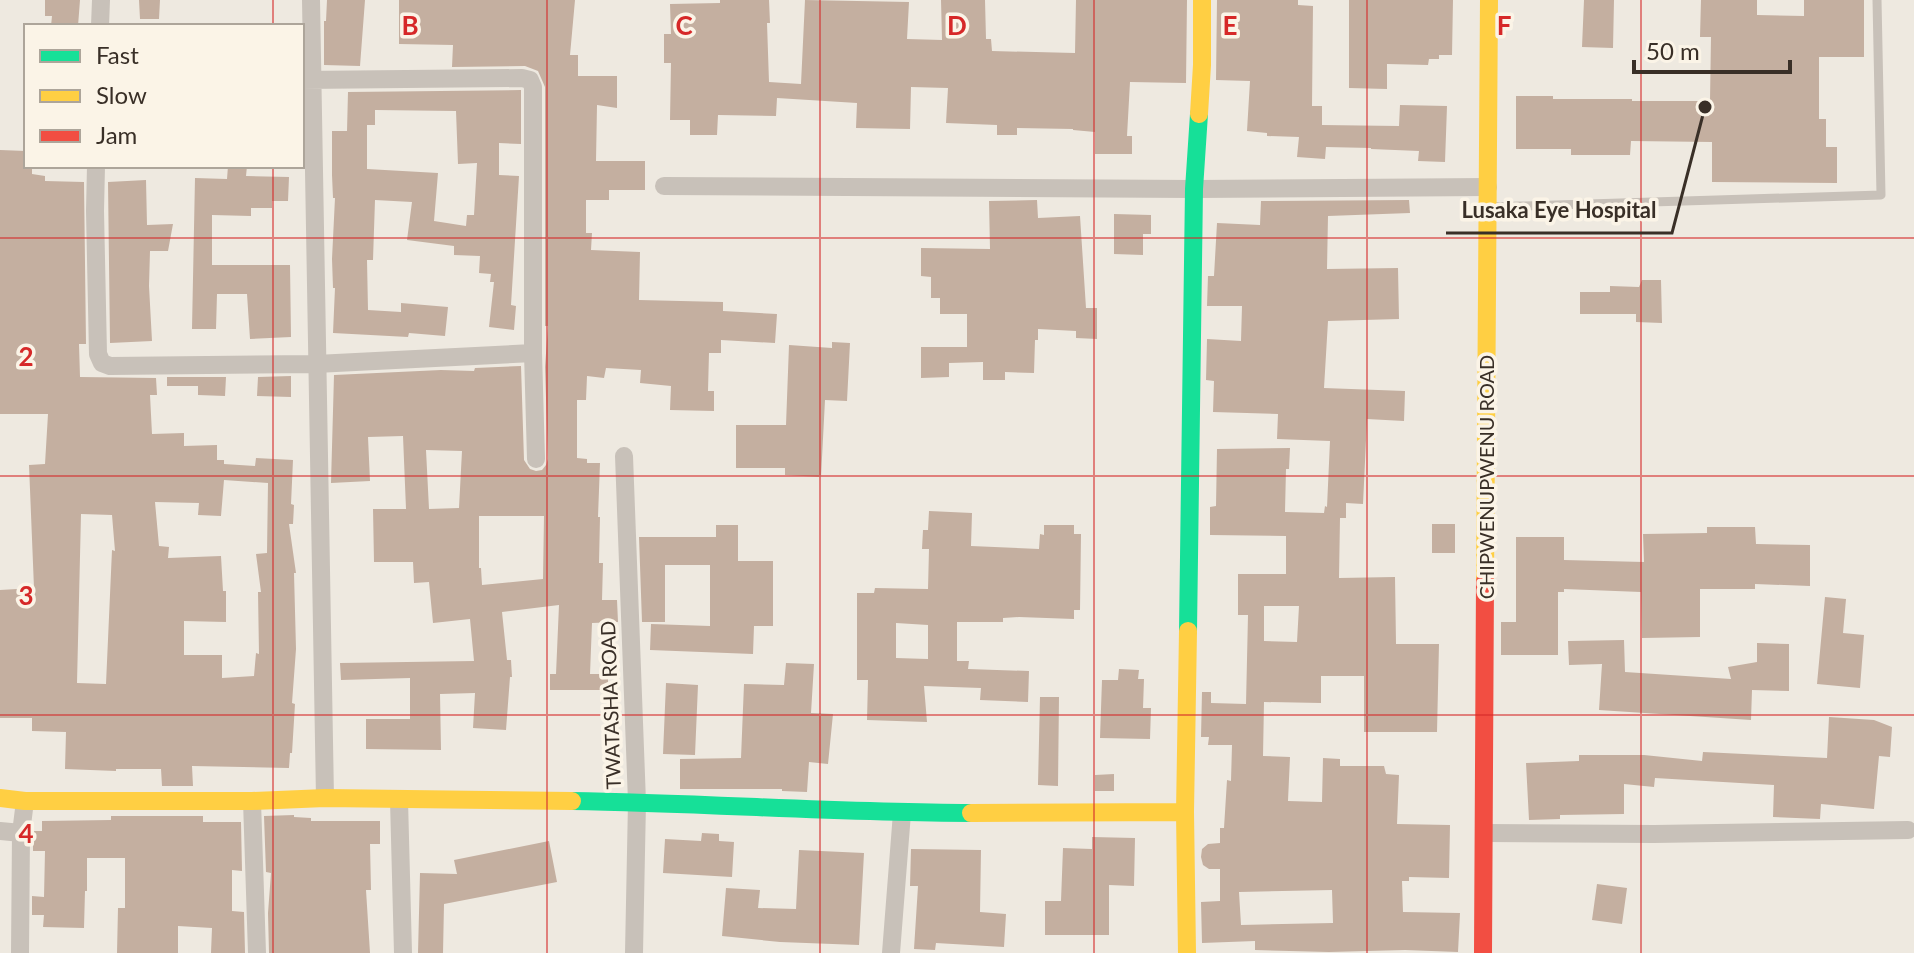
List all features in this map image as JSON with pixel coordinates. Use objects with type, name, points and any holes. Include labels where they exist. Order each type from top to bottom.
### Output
[{"type":"street","points":[[100,24],[101,0]]},
{"type":"street","points":[[311,0],[308,80],[325,798]]},
{"type":"street","points":[[1187,953],[1185,812],[1194,189],[1202,65],[1202,0]]},
{"type":"street","name":"CHIPWENUPWENU ROAD","points":[[1483,953],[1489,0]]},
{"type":"street","points":[[308,80],[530,80],[533,87],[536,459]]},
{"type":"street","points":[[96,168],[98,354],[102,363],[110,366],[316,364],[533,353]]},
{"type":"street","points":[[664,186],[1488,187]]},
{"type":"street","name":"TWATASHA ROAD","points":[[624,456],[637,802],[634,953]]},
{"type":"street","points":[[0,798],[25,801],[325,798],[637,802],[902,813],[1185,812]]},
{"type":"street","points":[[399,800],[403,953]]},
{"type":"street","points":[[20,953],[21,833],[25,801]]},
{"type":"street","points":[[252,801],[257,953]]},
{"type":"street","points":[[891,953],[902,813]]},
{"type":"street","points":[[1484,833],[1908,830]]},
{"type":"street","points":[[0,831],[21,833]]},
{"type":"lane","points":[[1489,207],[1881,195],[1877,0]]},
{"type":"building","points":[[45,0],[80,0],[78,24],[51,24],[52,16],[45,16]]},
{"type":"building","points":[[139,0],[160,0],[159,19],[140,19]]},
{"type":"building","points":[[327,0],[365,0],[360,66],[324,65]]},
{"type":"building","points":[[399,0],[575,0],[570,55],[578,55],[578,76],[617,76],[617,108],[597,105],[596,161],[645,161],[645,190],[609,190],[609,200],[586,200],[586,233],[592,233],[591,250],[640,252],[639,300],[723,302],[723,311],[777,314],[775,343],[721,340],[721,353],[709,353],[708,391],[714,391],[714,411],[670,410],[671,386],[640,383],[641,370],[606,368],[604,378],[587,376],[586,400],[577,400],[577,458],[587,459],[587,463],[600,463],[598,517],[599,563],[603,563],[602,600],[617,600],[618,622],[592,623],[590,674],[608,674],[608,690],[550,690],[550,674],[556,674],[559,605],[502,612],[512,677],[506,730],[473,728],[475,693],[440,694],[441,750],[366,749],[366,719],[410,719],[410,678],[341,680],[340,663],[474,661],[470,619],[433,623],[429,582],[414,583],[413,562],[374,562],[373,509],[406,509],[403,436],[368,437],[370,481],[331,483],[334,375],[474,371],[475,368],[521,366],[524,460],[530,469],[536,471],[546,465],[545,87],[538,71],[525,66],[452,67],[453,45],[399,44]],"holes":[[[426,450],[462,451],[459,508],[429,509]],[[479,516],[544,516],[543,579],[482,585]]]},
{"type":"building","points":[[720,0],[769,0],[769,82],[801,84],[805,0],[909,2],[907,39],[942,40],[941,0],[985,0],[986,39],[991,39],[992,51],[1075,53],[1076,0],[1187,0],[1186,83],[1130,82],[1127,136],[1132,136],[1132,154],[1095,154],[1095,132],[1017,128],[1017,135],[997,135],[997,125],[946,123],[948,88],[911,87],[910,129],[856,128],[857,103],[777,98],[776,116],[718,115],[717,135],[690,135],[690,120],[670,120],[671,63],[664,63],[664,34],[671,34],[670,4],[720,3]]},
{"type":"building","points":[[1217,0],[1298,0],[1298,5],[1313,6],[1312,106],[1322,106],[1322,125],[1399,126],[1400,105],[1447,106],[1445,162],[1418,161],[1419,151],[1371,148],[1326,147],[1325,159],[1297,157],[1299,137],[1267,136],[1267,133],[1247,131],[1250,81],[1216,80]]},
{"type":"building","points":[[1349,0],[1453,0],[1452,55],[1429,59],[1428,65],[1387,64],[1387,89],[1349,88]]},
{"type":"building","points":[[1584,0],[1614,0],[1613,48],[1582,47]]},
{"type":"building","points":[[1701,0],[1757,0],[1757,15],[1804,16],[1804,0],[1864,0],[1864,57],[1819,57],[1819,119],[1826,119],[1826,147],[1837,147],[1837,183],[1712,182],[1712,142],[1631,141],[1630,155],[1571,155],[1571,149],[1516,149],[1516,96],[1710,101],[1711,37],[1700,37]]},
{"type":"building","points":[[521,90],[521,144],[499,143],[499,175],[519,176],[511,305],[516,306],[514,330],[489,327],[494,282],[490,282],[491,274],[479,273],[480,256],[454,255],[454,246],[407,240],[412,202],[375,200],[373,260],[367,260],[368,310],[401,312],[401,303],[448,307],[445,336],[333,333],[335,198],[332,131],[347,131],[348,92]],"holes":[[[375,110],[456,111],[458,164],[477,163],[474,215],[467,215],[466,226],[434,221],[438,173],[367,169],[367,125],[375,125]]]},
{"type":"building","points":[[0,150],[24,151],[24,168],[32,168],[32,174],[45,176],[45,181],[84,182],[86,344],[79,344],[80,377],[156,378],[157,395],[150,395],[152,434],[184,433],[184,446],[217,445],[217,460],[224,460],[224,464],[255,466],[256,458],[293,460],[293,524],[289,524],[296,573],[296,649],[289,768],[192,766],[193,786],[162,786],[161,769],[65,769],[66,732],[32,731],[32,718],[0,718],[0,590],[34,588],[29,465],[45,464],[48,414],[0,414]],"holes":[[[224,480],[268,483],[267,553],[256,554],[261,592],[258,592],[259,654],[256,653],[254,676],[222,678],[222,655],[184,655],[184,621],[226,622],[221,556],[168,558],[169,547],[159,546],[155,502],[199,503],[198,515],[221,516]],[[81,514],[112,515],[115,551],[112,550],[106,684],[77,683]]]},
{"type":"building","points":[[228,168],[247,168],[246,176],[289,177],[288,201],[272,201],[272,208],[251,208],[251,216],[212,215],[212,265],[290,265],[291,337],[250,339],[247,294],[217,294],[216,329],[192,329],[195,178],[227,179]]},
{"type":"building","points":[[146,180],[147,225],[173,224],[168,251],[150,251],[152,341],[110,343],[108,182]]},
{"type":"building","points":[[1037,200],[1038,218],[1080,216],[1086,308],[1097,308],[1097,339],[1076,338],[1076,331],[1038,329],[1034,373],[1005,372],[1005,380],[983,380],[983,362],[949,363],[949,377],[921,378],[921,347],[967,347],[967,314],[940,314],[940,298],[931,298],[931,277],[921,276],[921,248],[990,249],[989,201]]},
{"type":"building","points":[[1409,200],[1410,213],[1328,216],[1327,269],[1398,268],[1399,319],[1328,321],[1324,388],[1405,391],[1404,421],[1367,419],[1363,504],[1346,503],[1346,518],[1340,518],[1339,578],[1395,577],[1396,644],[1439,644],[1437,732],[1364,732],[1364,676],[1321,676],[1321,703],[1264,702],[1263,756],[1290,757],[1288,801],[1322,802],[1323,758],[1340,759],[1340,766],[1384,766],[1386,774],[1399,775],[1397,824],[1450,825],[1449,878],[1409,877],[1409,881],[1402,881],[1403,912],[1460,913],[1458,952],[1255,950],[1255,941],[1202,943],[1201,902],[1220,901],[1220,869],[1209,869],[1203,865],[1202,849],[1208,844],[1220,843],[1227,780],[1231,781],[1232,745],[1208,745],[1209,737],[1201,737],[1202,692],[1211,692],[1211,703],[1246,704],[1248,615],[1238,615],[1238,574],[1286,574],[1286,536],[1210,535],[1210,507],[1216,506],[1217,449],[1290,448],[1285,512],[1324,513],[1327,507],[1330,441],[1277,439],[1278,414],[1213,412],[1214,381],[1206,380],[1207,339],[1241,341],[1242,306],[1207,306],[1208,276],[1214,276],[1217,223],[1260,225],[1261,201]],"holes":[[[1264,606],[1299,606],[1297,642],[1264,641]],[[1332,890],[1333,923],[1241,925],[1239,892]]]},
{"type":"building","points":[[1114,214],[1151,215],[1151,234],[1143,234],[1143,255],[1114,254]]},
{"type":"building","points":[[1642,280],[1661,280],[1662,323],[1636,322],[1636,314],[1580,314],[1580,292],[1610,292],[1610,286],[1639,287]]},
{"type":"building","points":[[832,342],[850,343],[847,401],[825,400],[821,477],[785,475],[785,468],[736,468],[736,425],[786,425],[789,345],[832,348]]},
{"type":"building","points":[[291,376],[291,397],[257,396],[258,377]]},
{"type":"building","points":[[167,377],[226,377],[225,396],[198,395],[198,386],[167,386]]},
{"type":"building","points":[[929,511],[972,513],[971,546],[1039,549],[1044,525],[1074,525],[1074,534],[1081,534],[1080,610],[1074,610],[1074,619],[1019,617],[1003,618],[1003,622],[957,622],[957,661],[969,661],[968,669],[1029,671],[1028,702],[980,700],[981,688],[924,686],[927,722],[867,720],[868,680],[857,680],[857,593],[874,593],[875,588],[928,589],[929,549],[922,549],[923,530],[928,530]],"holes":[[[896,623],[928,625],[928,659],[896,658]]]},
{"type":"building","points":[[1432,524],[1455,524],[1455,553],[1432,553]]},
{"type":"building","points":[[716,525],[738,525],[738,561],[773,561],[773,626],[754,626],[753,654],[650,650],[651,624],[710,626],[710,565],[665,565],[665,622],[642,622],[639,537],[716,537]]},
{"type":"building","points":[[1707,527],[1755,527],[1756,544],[1810,545],[1810,586],[1755,584],[1755,589],[1700,589],[1700,637],[1642,638],[1641,592],[1564,589],[1564,592],[1558,592],[1558,655],[1501,655],[1501,622],[1516,622],[1516,537],[1564,537],[1564,560],[1644,562],[1643,534],[1707,533]]},
{"type":"building","points":[[1825,597],[1846,599],[1843,633],[1864,635],[1860,688],[1817,684]]},
{"type":"building","points":[[1624,640],[1625,672],[1731,679],[1728,667],[1757,662],[1757,643],[1789,644],[1789,691],[1752,690],[1751,720],[1599,710],[1602,664],[1569,665],[1568,641]]},
{"type":"building","points":[[786,663],[814,664],[811,713],[833,714],[828,764],[809,762],[807,792],[782,789],[680,789],[680,759],[741,758],[744,684],[784,685]]},
{"type":"building","points":[[1119,669],[1139,670],[1138,679],[1144,679],[1143,708],[1151,708],[1150,739],[1100,738],[1102,680],[1118,680]]},
{"type":"building","points":[[666,683],[698,685],[695,755],[663,754]]},
{"type":"building","points":[[1040,697],[1059,697],[1058,786],[1038,785]]},
{"type":"building","points":[[1829,717],[1874,720],[1892,727],[1890,757],[1879,756],[1874,809],[1821,804],[1820,819],[1773,817],[1774,785],[1655,778],[1654,787],[1624,784],[1624,814],[1560,815],[1560,819],[1529,820],[1526,763],[1579,761],[1579,755],[1644,755],[1702,761],[1703,752],[1827,758]]},
{"type":"building","points":[[1114,774],[1114,791],[1095,791],[1095,775]]},
{"type":"building","points":[[111,816],[203,816],[203,822],[241,822],[242,871],[232,870],[232,911],[244,912],[245,953],[211,953],[212,928],[178,926],[178,953],[117,953],[118,908],[125,908],[125,858],[87,858],[84,928],[43,927],[44,915],[32,915],[32,896],[44,897],[45,851],[33,851],[33,831],[42,831],[42,821],[111,820]]},
{"type":"building","points":[[264,816],[311,818],[311,821],[380,821],[380,844],[370,844],[371,890],[366,890],[370,953],[269,953],[271,873],[266,872]]},
{"type":"building","points":[[702,833],[719,834],[719,841],[734,842],[732,877],[663,873],[665,839],[701,841]]},
{"type":"building","points":[[1092,837],[1135,838],[1134,886],[1109,885],[1109,935],[1045,935],[1045,901],[1061,901],[1063,848],[1092,849]]},
{"type":"building","points":[[549,841],[557,882],[444,904],[443,953],[418,953],[420,873],[457,874],[454,860]]},
{"type":"building","points":[[911,849],[981,850],[980,912],[1006,914],[1004,947],[936,943],[935,950],[914,949],[918,886],[910,886]]},
{"type":"building","points":[[799,850],[864,853],[859,945],[722,936],[726,888],[760,890],[758,908],[796,909]]},
{"type":"building","points":[[1597,884],[1627,888],[1622,924],[1592,920]]},
{"type":"traffic: fast","points":[[1188,631],[1194,189],[1199,114]]},
{"type":"traffic: fast","points":[[572,801],[971,813]]},
{"type":"traffic: slow","points":[[1199,114],[1202,0]]},
{"type":"traffic: slow","points":[[1485,581],[1489,0]]},
{"type":"traffic: slow","points":[[1187,953],[1185,812],[1188,631]]},
{"type":"traffic: slow","points":[[0,798],[25,801],[325,798],[572,801]]},
{"type":"traffic: slow","points":[[971,813],[1185,812]]},
{"type":"traffic: jam","points":[[1483,953],[1485,581]]},
{"type":"place","name":"Lusaka Eye Hospital","points":[[1705,107]]}]
